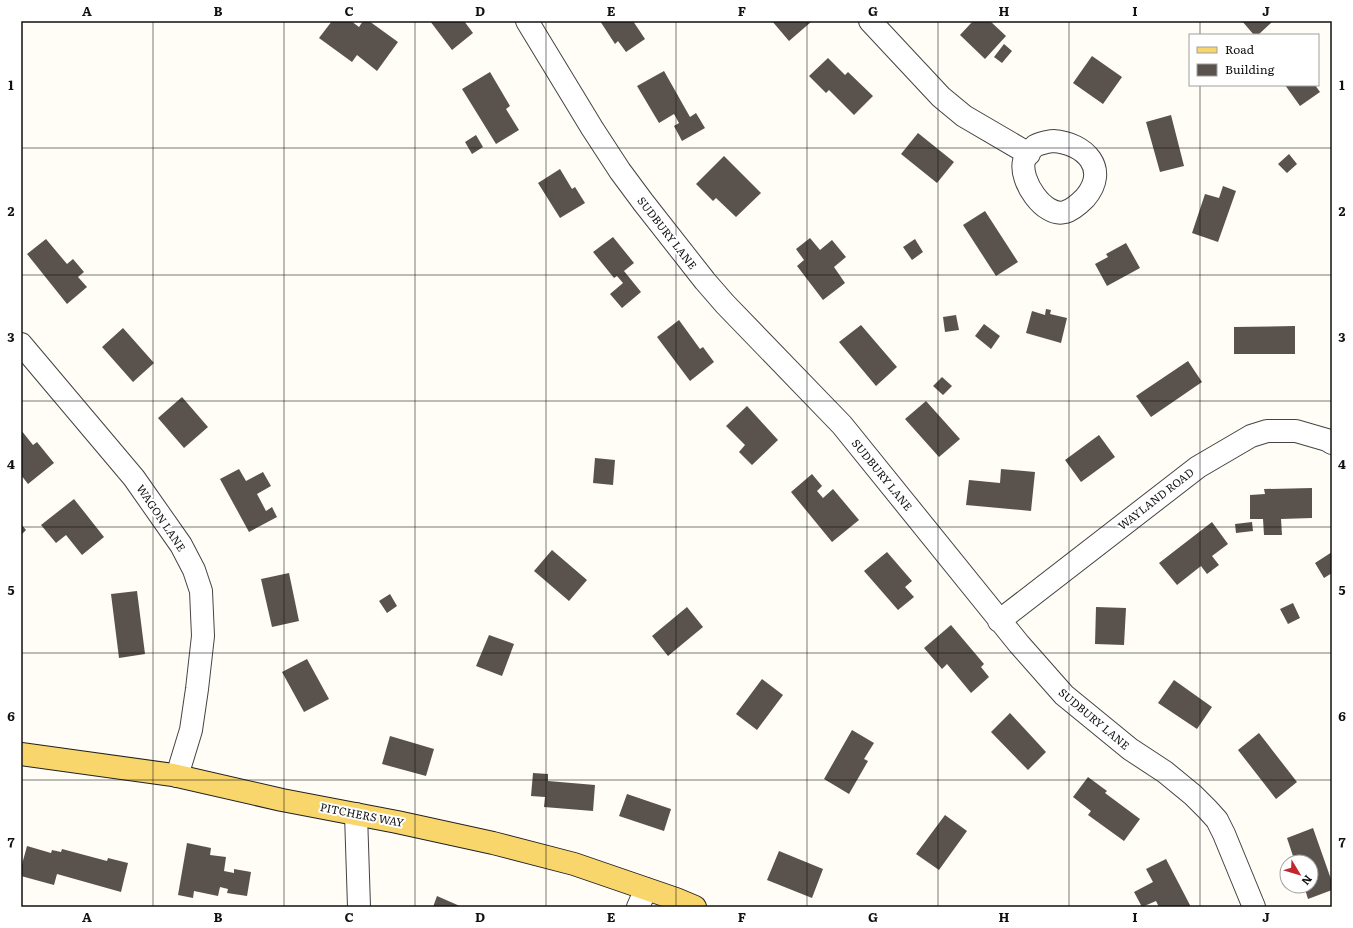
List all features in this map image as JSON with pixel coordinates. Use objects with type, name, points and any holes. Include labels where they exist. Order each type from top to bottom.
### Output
[{"type":"main road","name":"PITCHERS WAY","points":[[21,754],[177,776],[282,800],[356,814],[522,850],[574,864],[642,898],[695,907]]},
{"type":"street","name":"SUDBURY LANE","points":[[527,21],[592,128],[643,202],[678,248],[725,304],[842,426],[999,620],[1064,696],[1130,749],[1165,772],[1194,795],[1217,820],[1254,907]]},
{"type":"street","points":[[870,21],[941,97],[964,116],[1029,154]]},
{"type":"street","name":"WAGON LANE","points":[[21,344],[134,478],[181,545],[194,570],[201,591],[203,636],[191,730],[177,776]]},
{"type":"street","name":"WAYLAND ROAD","points":[[999,620],[1198,467],[1251,436],[1267,431],[1296,431],[1327,440],[1332,443]]},
{"type":"street","points":[[356,814],[359,907]]},
{"type":"building","points":[[332,21],[351,21],[359,27],[363,21],[369,21],[398,42],[377,71],[357,55],[352,62],[319,38]]},
{"type":"building","points":[[430,21],[464,21],[473,33],[452,50]]},
{"type":"building","points":[[600,21],[633,21],[645,39],[626,52],[618,41],[615,44]]},
{"type":"building","points":[[772,21],[810,21],[811,22],[789,41]]},
{"type":"building","points":[[973,21],[990,21],[1006,36],[985,59],[960,35]]},
{"type":"building","points":[[1242,21],[1273,21],[1259,34],[1253,34]]},
{"type":"building","points":[[1004,44],[1012,51],[1002,63],[994,57]]},
{"type":"building","points":[[1092,56],[1122,77],[1103,104],[1073,83]]},
{"type":"building","points":[[828,58],[845,75],[848,72],[873,96],[854,115],[829,90],[826,93],[809,76]]},
{"type":"building","points":[[664,71],[690,117],[696,113],[705,128],[682,141],[674,126],[679,123],[674,114],[659,123],[637,86]]},
{"type":"building","points":[[490,72],[510,106],[506,109],[519,130],[496,144],[462,89]]},
{"type":"building","points":[[1286,86],[1316,86],[1320,92],[1300,106]]},
{"type":"building","points":[[1171,115],[1184,166],[1160,172],[1146,122]]},
{"type":"building","points":[[918,133],[954,162],[937,183],[901,154]]},
{"type":"building","points":[[476,135],[483,147],[472,154],[465,142]]},
{"type":"building","points":[[1289,154],[1297,164],[1287,173],[1278,164]]},
{"type":"building","points":[[724,156],[761,193],[736,217],[716,198],[713,201],[696,184]]},
{"type":"building","points":[[560,169],[572,189],[575,187],[585,203],[560,218],[538,183]]},
{"type":"building","points":[[1223,186],[1236,191],[1218,242],[1192,233],[1205,194],[1219,198]]},
{"type":"building","points":[[985,211],[1018,262],[996,276],[963,225]]},
{"type":"building","points":[[613,237],[634,263],[624,271],[641,292],[622,308],[610,294],[623,283],[617,276],[614,278],[593,252]]},
{"type":"building","points":[[810,238],[820,250],[832,240],[846,257],[834,267],[845,283],[823,300],[797,266],[804,260],[796,249]]},
{"type":"building","points":[[46,239],[67,264],[73,259],[84,272],[78,277],[87,287],[67,304],[27,254]]},
{"type":"building","points":[[915,239],[923,252],[912,260],[903,247]]},
{"type":"building","points":[[1126,243],[1140,268],[1107,286],[1095,264],[1108,257],[1106,254]]},
{"type":"building","points":[[1046,309],[1051,310],[1050,314],[1067,318],[1061,343],[1026,333],[1032,311],[1045,315]]},
{"type":"building","points":[[956,315],[959,330],[945,332],[943,317]]},
{"type":"building","points":[[679,320],[700,349],[703,347],[714,362],[690,381],[657,337]]},
{"type":"building","points":[[984,324],[1000,336],[991,349],[975,336]]},
{"type":"building","points":[[861,325],[897,367],[876,386],[839,342]]},
{"type":"building","points":[[1295,326],[1295,354],[1234,354],[1234,327]]},
{"type":"building","points":[[123,328],[154,363],[133,382],[102,347]]},
{"type":"building","points":[[1188,361],[1202,382],[1151,417],[1136,396]]},
{"type":"building","points":[[942,377],[952,386],[943,395],[933,386]]},
{"type":"building","points":[[182,397],[208,427],[184,448],[158,418]]},
{"type":"building","points":[[926,401],[960,439],[939,457],[905,419]]},
{"type":"building","points":[[747,406],[778,440],[752,465],[739,452],[745,445],[726,426]]},
{"type":"building","points":[[21,430],[33,445],[37,442],[54,463],[28,484],[21,475]]},
{"type":"building","points":[[1099,435],[1115,457],[1081,482],[1065,460]]},
{"type":"building","points":[[595,458],[615,460],[613,485],[593,483]]},
{"type":"building","points":[[239,469],[246,481],[263,472],[271,486],[257,494],[266,511],[272,507],[277,517],[249,532],[220,479]]},
{"type":"building","points":[[1001,469],[1035,472],[1031,511],[966,505],[969,480],[1000,483]]},
{"type":"building","points":[[812,474],[822,486],[817,491],[823,498],[833,489],[859,520],[832,542],[791,492]]},
{"type":"building","points":[[1312,488],[1312,518],[1281,519],[1282,535],[1264,535],[1263,519],[1250,519],[1250,495],[1265,494],[1264,489]]},
{"type":"building","points":[[74,499],[104,537],[82,555],[66,535],[56,543],[41,525]]},
{"type":"building","points":[[1212,522],[1228,544],[1212,556],[1219,565],[1207,574],[1201,566],[1177,585],[1159,563]]},
{"type":"building","points":[[1252,522],[1253,531],[1236,533],[1235,524]]},
{"type":"building","points":[[21,524],[26,530],[21,535]]},
{"type":"building","points":[[552,550],[587,580],[569,601],[534,571]]},
{"type":"building","points":[[887,552],[912,581],[905,587],[914,597],[898,610],[864,571]]},
{"type":"building","points":[[1332,552],[1332,573],[1324,578],[1315,563]]},
{"type":"building","points":[[289,573],[299,621],[272,627],[261,579]]},
{"type":"building","points":[[137,591],[145,654],[119,658],[111,594]]},
{"type":"building","points":[[390,594],[397,606],[387,613],[379,601]]},
{"type":"building","points":[[1293,603],[1300,618],[1288,624],[1280,609]]},
{"type":"building","points":[[687,607],[703,627],[668,656],[652,636]]},
{"type":"building","points":[[1096,607],[1126,608],[1124,645],[1095,644]]},
{"type":"building","points":[[951,625],[984,664],[981,667],[989,677],[971,693],[947,664],[942,669],[924,648]]},
{"type":"building","points":[[489,635],[514,644],[502,676],[476,666]]},
{"type":"building","points":[[307,659],[329,699],[304,712],[282,672]]},
{"type":"building","points":[[762,679],[783,695],[757,730],[736,714]]},
{"type":"building","points":[[1174,680],[1212,707],[1197,729],[1158,703]]},
{"type":"building","points":[[1010,713],[1046,752],[1028,770],[991,732]]},
{"type":"building","points":[[852,730],[874,743],[864,759],[868,761],[849,794],[824,779]]},
{"type":"building","points":[[1259,733],[1297,782],[1276,799],[1238,750]]},
{"type":"building","points":[[390,736],[434,749],[426,776],[382,764]]},
{"type":"building","points":[[533,773],[548,774],[548,781],[595,785],[593,811],[544,807],[545,797],[531,796]]},
{"type":"building","points":[[1088,777],[1107,791],[1105,793],[1140,819],[1124,841],[1088,815],[1091,811],[1073,797]]},
{"type":"building","points":[[627,794],[671,809],[664,831],[619,816]]},
{"type":"building","points":[[945,815],[967,831],[939,870],[916,854]]},
{"type":"building","points":[[1313,828],[1332,882],[1332,890],[1308,899],[1306,894],[1319,894],[1319,854],[1292,854],[1287,838]]},
{"type":"building","points":[[187,843],[211,848],[210,855],[226,857],[224,871],[234,873],[234,869],[251,872],[247,896],[227,893],[228,889],[220,887],[218,896],[194,891],[193,898],[178,895]]},
{"type":"building","points":[[27,846],[51,853],[52,850],[61,852],[62,849],[107,861],[108,858],[128,863],[121,892],[57,874],[54,885],[21,876],[21,868]]},
{"type":"building","points":[[779,851],[823,869],[812,898],[767,880]]},
{"type":"building","points":[[1166,859],[1191,907],[1159,907],[1156,901],[1142,907],[1134,892],[1153,882],[1146,869]]},
{"type":"building","points":[[437,896],[462,907],[433,907]]}]
